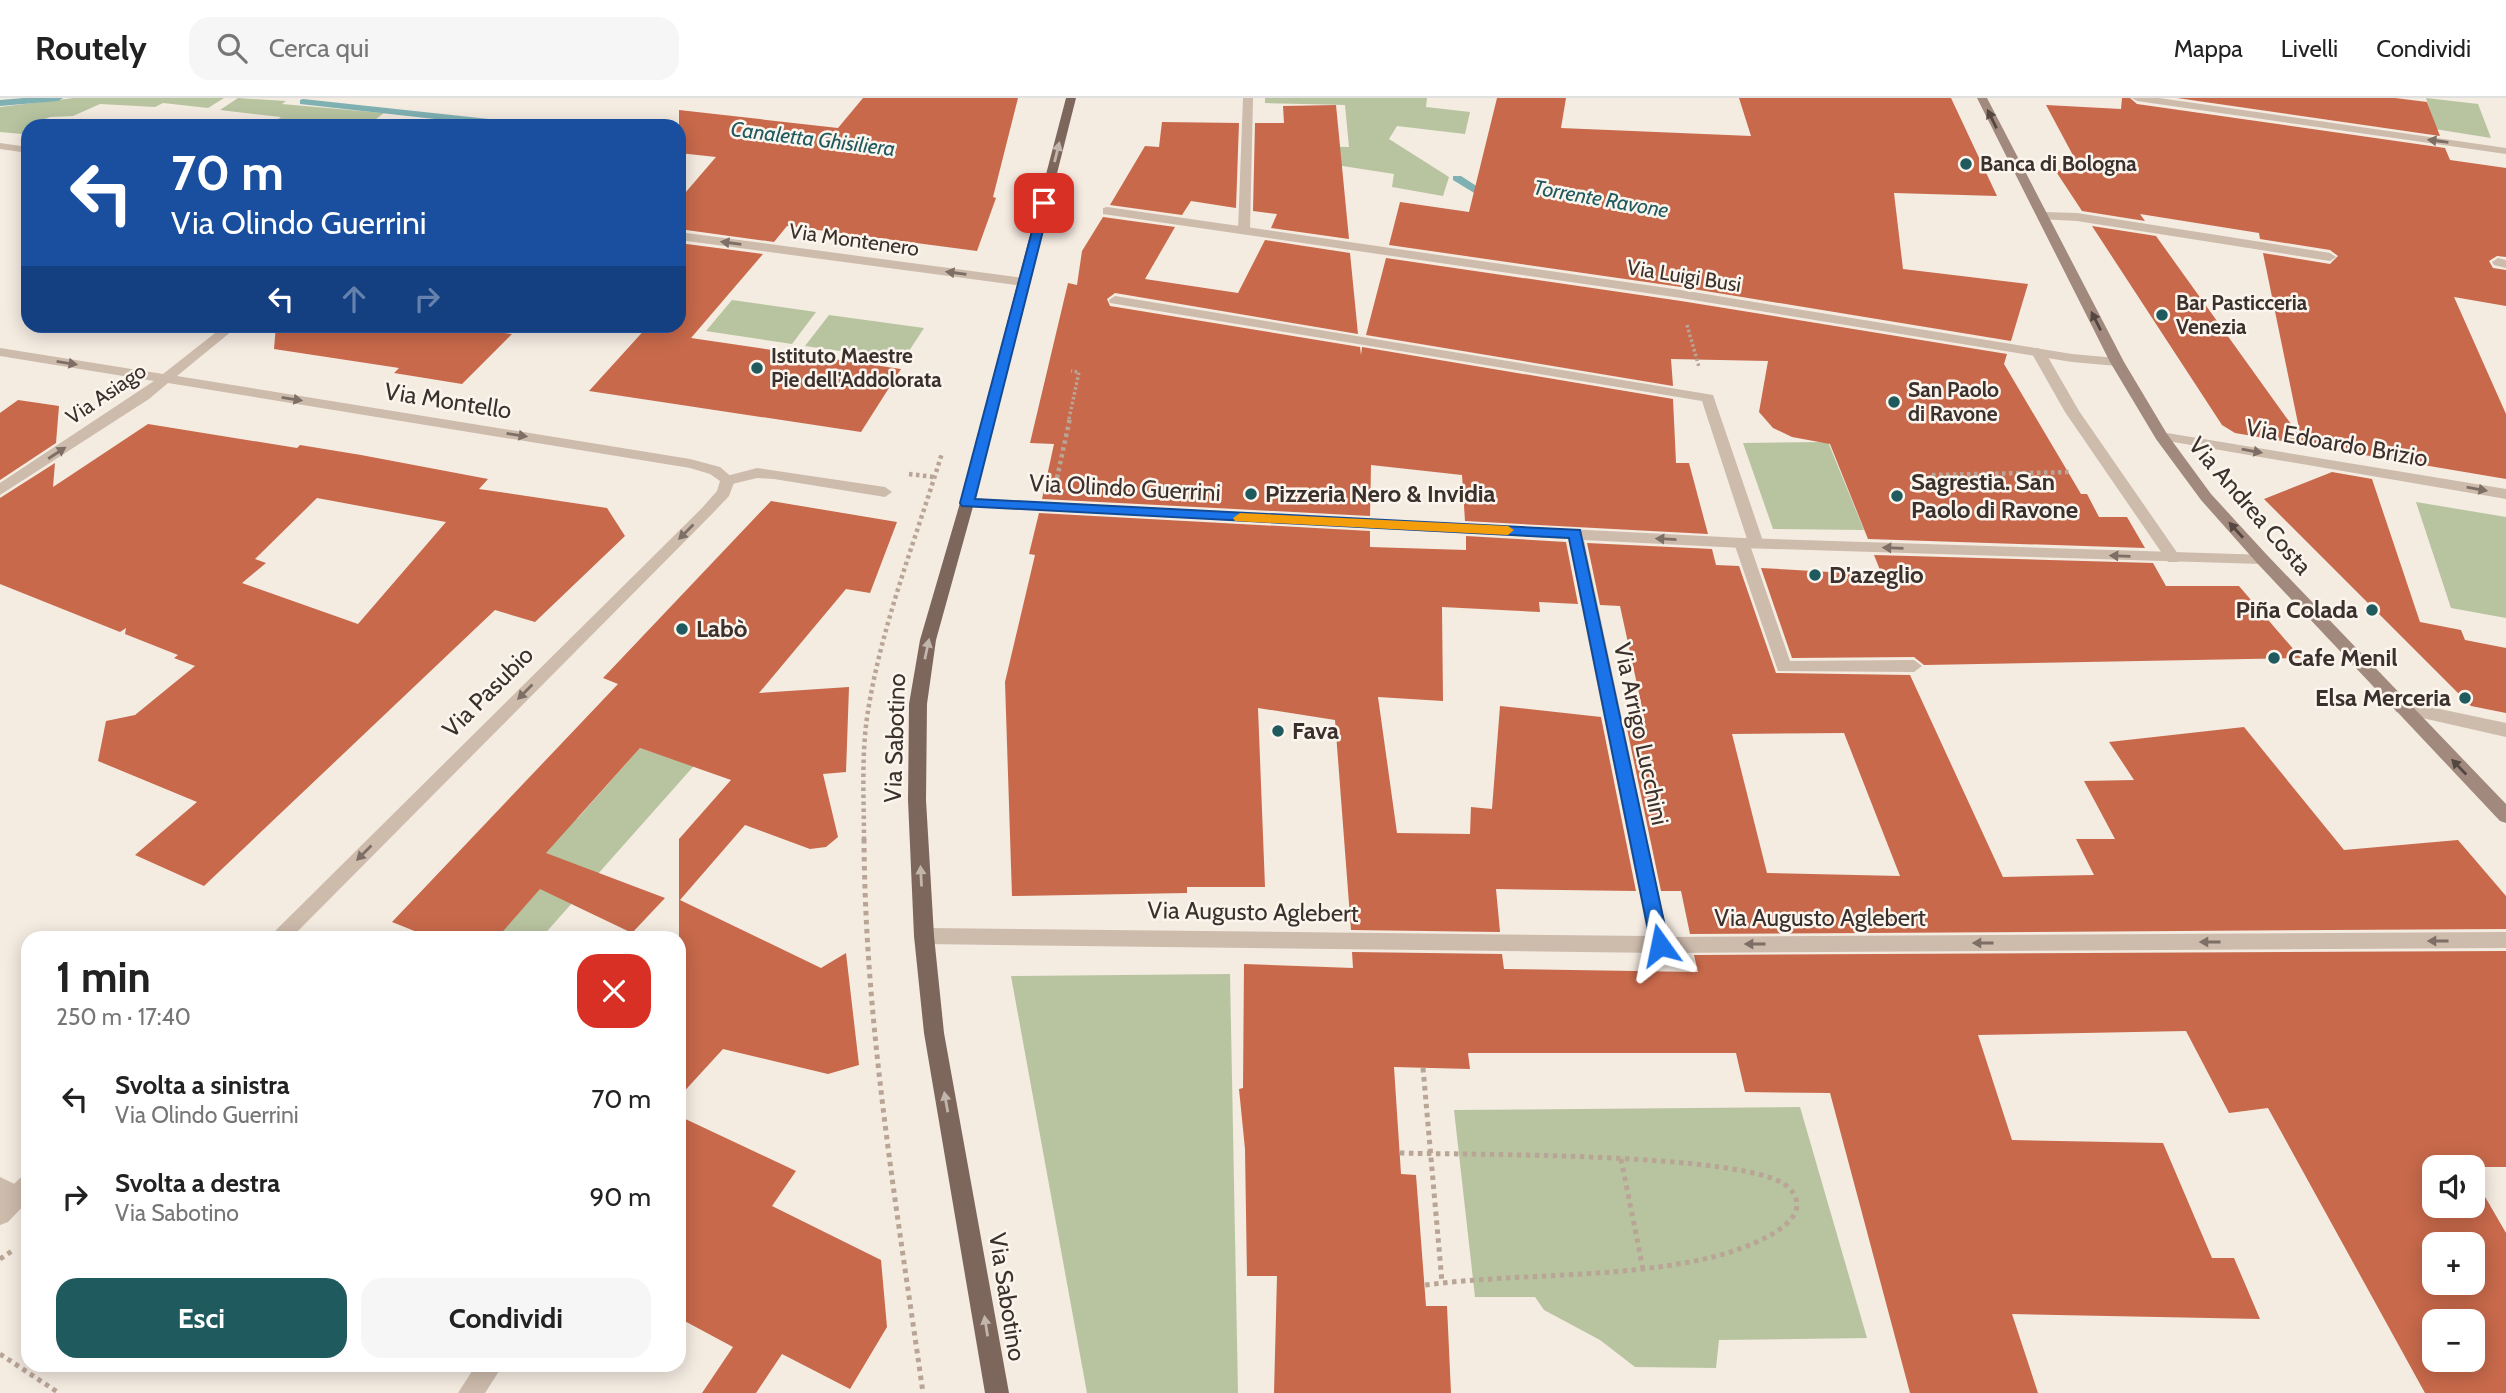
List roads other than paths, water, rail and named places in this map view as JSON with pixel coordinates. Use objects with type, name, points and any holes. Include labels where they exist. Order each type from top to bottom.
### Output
[{"type":"main road","name":"Via Sabotino","points":[[997,1393],[934,1033],[924,936],[917,800],[918,704],[928,640],[967,503],[1071,98]]},
{"type":"main road","name":"Via Andrea Costa","points":[[1982,98],[2116,362],[2161,436],[2206,497],[2262,559],[2506,816]]},
{"type":"street","points":[[1244,230],[1248,98]]},
{"type":"street","points":[[2137,98],[2506,151]]},
{"type":"street","points":[[0,146],[21,149]]},
{"type":"street","name":"Via Luigi Busi","points":[[1107,211],[1681,294],[2038,352],[2116,362]]},
{"type":"street","points":[[2043,216],[2077,216],[2330,257]]},
{"type":"street","name":"Via Montenero","points":[[686,237],[1024,282]]},
{"type":"street","points":[[1115,300],[1708,398],[1784,667],[1914,666]]},
{"type":"street","name":"Via Asiago","points":[[0,490],[166,379],[222,333]]},
{"type":"street","name":"Via Montello","points":[[0,352],[665,458],[698,464],[722,473],[728,480]]},
{"type":"street","points":[[2038,352],[2071,412],[2173,558]]},
{"type":"street","name":"Via Edoardo Brizio","points":[[2161,436],[2506,494]]},
{"type":"street","points":[[728,480],[757,474],[774,474],[885,492]]},
{"type":"street","name":"Via Pasubio","points":[[285,931],[697,521],[724,493],[728,480]]},
{"type":"street","name":"Via Olindo Guerrini","points":[[967,503],[1749,544],[2262,559]]},
{"type":"street","name":"Via Arrigo Lucchini","points":[[1575,534],[1660,945]]},
{"type":"street","points":[[2402,708],[2506,730]]},
{"type":"street","name":"Via Augusto Aglebert","points":[[924,936],[1660,945],[2506,940]]},
{"type":"street","points":[[0,1214],[15,1190]]},
{"type":"street","points":[[470,1393],[486,1372]]},
{"type":"waterway","name":"Torrente Ravone","points":[[0,103],[58,98]]},
{"type":"waterway","name":"Canaletta Ghisiliera","points":[[303,102],[461,119]]},
{"type":"waterway","name":"Torrente Ravone","points":[[1457,178],[1493,200]]},
{"type":"place","name":"Banca di Bologna","points":[[1966,164]]},
{"type":"place","name":"Bar Pasticceria Venezia","points":[[2162,315]]},
{"type":"place","name":"Istituto Maestre Pie dell'Addolorata","points":[[757,368]]},
{"type":"place","name":"San Paolo di Ravone","points":[[1894,402]]},
{"type":"place","name":"Pizzeria Nero & Invidia","points":[[1251,494]]},
{"type":"place","name":"Sagrestia. San Paolo di Ravone","points":[[1897,496]]},
{"type":"place","name":"D'azeglio","points":[[1815,575]]},
{"type":"place","name":"Piña Colada","points":[[2372,610]]},
{"type":"place","name":"Labò","points":[[682,629]]},
{"type":"place","name":"Cafe Menil","points":[[2274,658]]},
{"type":"place","name":"Elsa Merceria","points":[[2465,698]]},
{"type":"place","name":"Fava","points":[[1278,731]]}]
